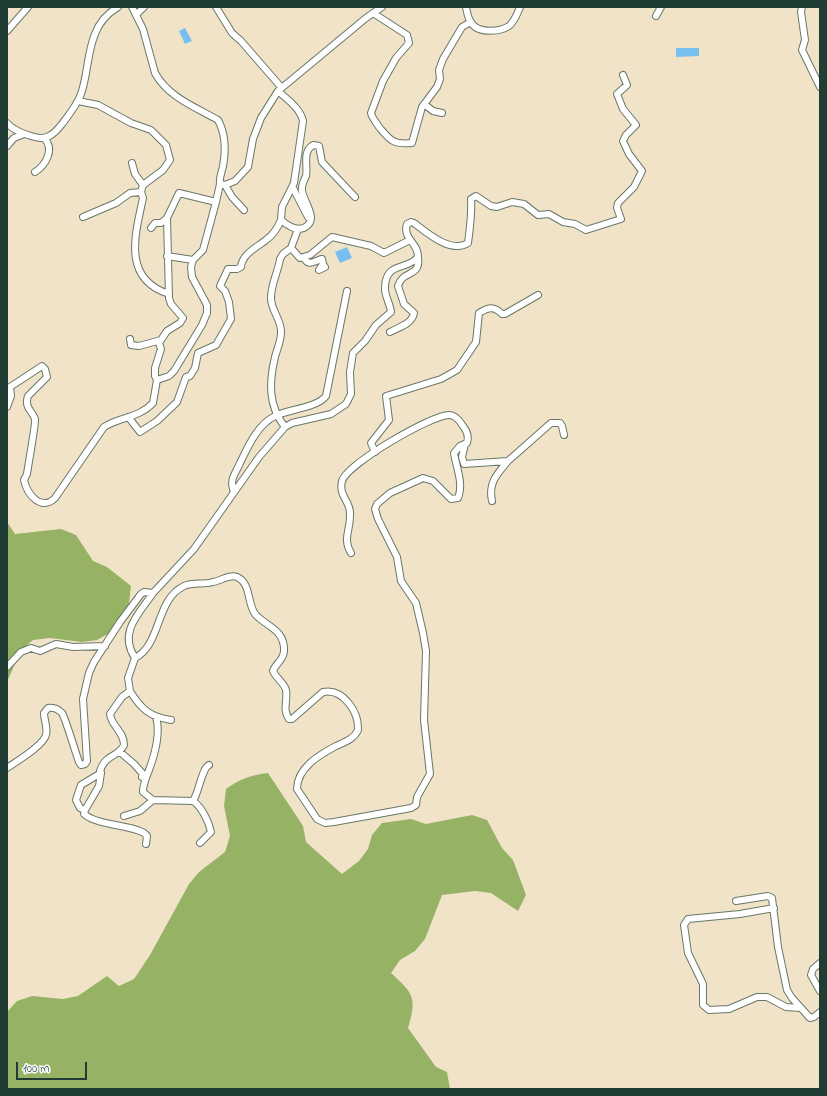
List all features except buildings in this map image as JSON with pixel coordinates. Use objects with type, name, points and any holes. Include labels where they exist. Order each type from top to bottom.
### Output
[{"type":"street","points":[[7,31],[28,7]]},
{"type":"street","points":[[7,123],[24,134],[44,138],[52,135],[59,128],[78,101],[95,34],[105,17],[118,7]]},
{"type":"street","points":[[132,7],[137,14],[159,80],[169,91],[193,107],[218,120],[221,126],[225,152],[219,178],[232,197],[244,210]]},
{"type":"street","points":[[137,14],[144,7]]},
{"type":"street","points":[[129,418],[140,432],[157,420],[177,402],[186,377],[190,376],[195,368],[198,353],[216,345],[231,319],[229,302],[225,292],[220,286],[228,269],[237,269],[241,267],[242,262],[252,250],[274,232],[281,220],[282,207],[293,188],[303,121],[302,116],[241,41],[232,33],[216,7]]},
{"type":"street","points":[[157,380],[169,376],[174,371],[202,325],[207,313],[207,305],[190,272],[193,260],[204,250],[216,202],[223,185],[235,181],[248,167],[253,138],[261,118],[279,89],[382,7]]},
{"type":"street","points":[[466,7],[471,22],[477,29],[501,29],[508,26],[515,19],[520,7]]},
{"type":"street","points":[[656,16],[661,7]]},
{"type":"street","points":[[802,7],[801,12],[805,40],[802,50],[820,87]]},
{"type":"street","points":[[373,13],[407,35],[409,40],[384,81],[371,108],[372,116],[387,137],[394,142],[412,143],[419,116],[424,104],[437,87],[440,79],[439,70],[443,58],[462,27],[471,22]]},
{"type":"street","points":[[390,332],[410,322],[414,316],[414,313],[404,304],[398,286],[406,276],[417,270],[419,265],[416,246],[410,240],[406,227],[407,224],[411,222],[434,238],[452,245],[458,246],[468,243],[468,231],[472,215],[471,199],[476,196],[491,206],[497,207],[512,202],[524,204],[538,215],[549,214],[563,222],[575,224],[586,230],[620,220],[622,217],[617,208],[618,203],[634,187],[642,171],[629,154],[623,141],[626,134],[636,125],[623,109],[616,94],[627,85],[623,75]]},
{"type":"street","points":[[78,101],[98,105],[130,123],[150,130],[166,145],[170,160],[163,170],[142,188],[116,203],[83,217]]},
{"type":"street","points":[[424,104],[433,110],[442,112]]},
{"type":"street","points":[[7,146],[14,138],[24,134]]},
{"type":"street","points":[[35,172],[42,166],[50,150],[48,142],[44,138]]},
{"type":"street","points":[[281,220],[292,228],[298,229],[305,228],[310,222],[311,217],[302,188],[306,173],[306,157],[310,147],[313,144],[319,146],[322,162],[355,197]]},
{"type":"street","points":[[132,163],[135,174],[142,188],[143,198],[135,251],[136,265],[142,277],[149,284],[158,290],[169,294]]},
{"type":"street","points":[[293,188],[310,222]]},
{"type":"street","points":[[151,228],[154,223],[161,223],[167,218],[179,193],[216,202]]},
{"type":"street","points":[[7,407],[11,396],[9,388],[42,366],[45,369],[47,377],[28,396],[26,400],[27,408],[35,422],[27,474],[24,480],[29,495],[34,500],[45,503],[51,502],[56,498],[104,427],[115,421],[129,418],[153,403],[157,380],[155,376],[155,368],[161,349],[159,343],[167,331],[180,322],[182,318],[170,302],[167,256],[167,218]]},
{"type":"street","points":[[285,427],[276,416],[270,384],[282,332],[280,320],[273,307],[271,297],[280,259],[283,254],[291,248],[298,229]]},
{"type":"street","points":[[304,258],[332,237],[371,246],[384,252],[388,252],[410,240]]},
{"type":"street","points":[[291,248],[297,256],[304,258],[306,262],[310,263],[322,260],[323,264],[320,270],[326,267]]},
{"type":"street","points":[[167,256],[193,260]]},
{"type":"street","points":[[135,658],[129,645],[129,632],[133,623],[153,593],[194,549],[259,457],[285,427],[292,423],[331,414],[346,404],[351,394],[350,372],[353,353],[365,341],[376,325],[391,312],[384,289],[387,275],[396,267],[411,263],[418,257]]},
{"type":"street","points":[[234,492],[231,481],[248,445],[267,422],[276,416],[319,402],[326,396],[347,291]]},
{"type":"street","points":[[375,452],[371,443],[389,420],[386,396],[441,379],[454,372],[476,342],[479,312],[489,307],[496,308],[502,314],[505,314],[538,294]]},
{"type":"street","points":[[130,339],[131,345],[138,346],[161,340]]},
{"type":"street","points":[[350,554],[345,545],[350,525],[350,510],[342,496],[342,482],[344,475],[375,452],[426,422],[439,416],[451,415],[459,420],[468,437],[462,457],[464,464],[508,461]]},
{"type":"street","points":[[492,502],[490,490],[493,480],[508,461],[551,424],[560,423],[564,435]]},
{"type":"street","points":[[171,720],[156,717],[142,708],[130,691],[128,678],[135,658],[147,648],[161,614],[179,589],[190,584],[207,584],[232,576],[237,577],[246,586],[255,614],[272,626],[282,642],[284,650],[283,657],[273,672],[286,690],[286,714],[289,719],[292,720],[323,692],[328,691],[343,698],[354,711],[357,718],[358,730],[353,738],[308,764],[299,776],[297,789],[317,819],[325,823],[334,822],[411,808],[416,805],[417,797],[430,774],[424,720],[426,651],[416,603],[405,589],[399,577],[397,557],[378,519],[376,507],[381,499],[390,492],[426,478],[437,485],[451,499],[458,498],[460,480],[454,453],[460,446],[465,444]]},
{"type":"street","points":[[7,768],[39,746],[44,739],[47,730],[44,713],[48,708],[57,709],[64,716],[79,762],[81,764],[85,764],[87,760],[86,719],[83,698],[91,668],[120,622],[140,594],[144,592],[153,593]]},
{"type":"street","points":[[7,667],[21,652],[31,648],[40,651],[56,644],[73,647],[105,646]]},
{"type":"street","points":[[130,691],[122,697],[110,714],[111,720],[120,731],[124,740],[124,745],[120,752],[106,759],[100,770],[99,786],[84,814],[97,822],[142,830],[147,836],[146,844]]},
{"type":"street","points":[[156,717],[158,732],[143,792],[153,800],[193,801],[202,812],[210,828],[210,835],[200,843]]},
{"type":"street","points":[[120,752],[137,767],[143,774],[142,777]]},
{"type":"street","points":[[193,801],[198,792],[203,770],[209,765]]},
{"type":"street","points":[[85,810],[80,808],[76,800],[78,790],[87,781],[101,773]]},
{"type":"street","points":[[124,816],[140,811],[153,800]]},
{"type":"street","points":[[736,900],[768,896],[773,900],[778,947],[789,994],[810,1018],[814,1017],[820,1012]]},
{"type":"street","points":[[774,908],[740,914],[688,919],[684,926],[688,953],[703,984],[703,1005],[709,1010],[729,1009],[762,997],[771,998],[786,1007],[801,1008]]},
{"type":"street","points":[[820,963],[813,968],[811,974],[820,991]]},
{"type":"green space","points":[[7,522],[15,534],[61,529],[76,535],[93,561],[107,567],[131,586],[129,603],[113,631],[97,640],[82,642],[50,638],[33,640],[21,650],[7,682]]},
{"type":"green space","points":[[268,773],[303,826],[306,842],[342,874],[359,861],[368,849],[372,835],[382,823],[411,819],[426,824],[472,815],[487,820],[502,848],[513,860],[526,895],[518,911],[491,893],[475,891],[442,895],[425,939],[415,951],[400,960],[391,973],[405,986],[412,997],[413,1003],[408,1028],[436,1067],[447,1072],[450,1089],[7,1089],[7,1012],[17,1001],[32,996],[63,999],[78,996],[107,976],[119,986],[134,979],[150,955],[189,884],[199,872],[225,852],[230,836],[224,806],[226,789],[246,778]]},
{"type":"water","points":[[185,28],[192,41],[185,44],[179,31]]},
{"type":"water","points":[[676,48],[699,48],[699,56],[676,57]]},
{"type":"water","points":[[347,247],[352,258],[340,263],[335,252]]}]
